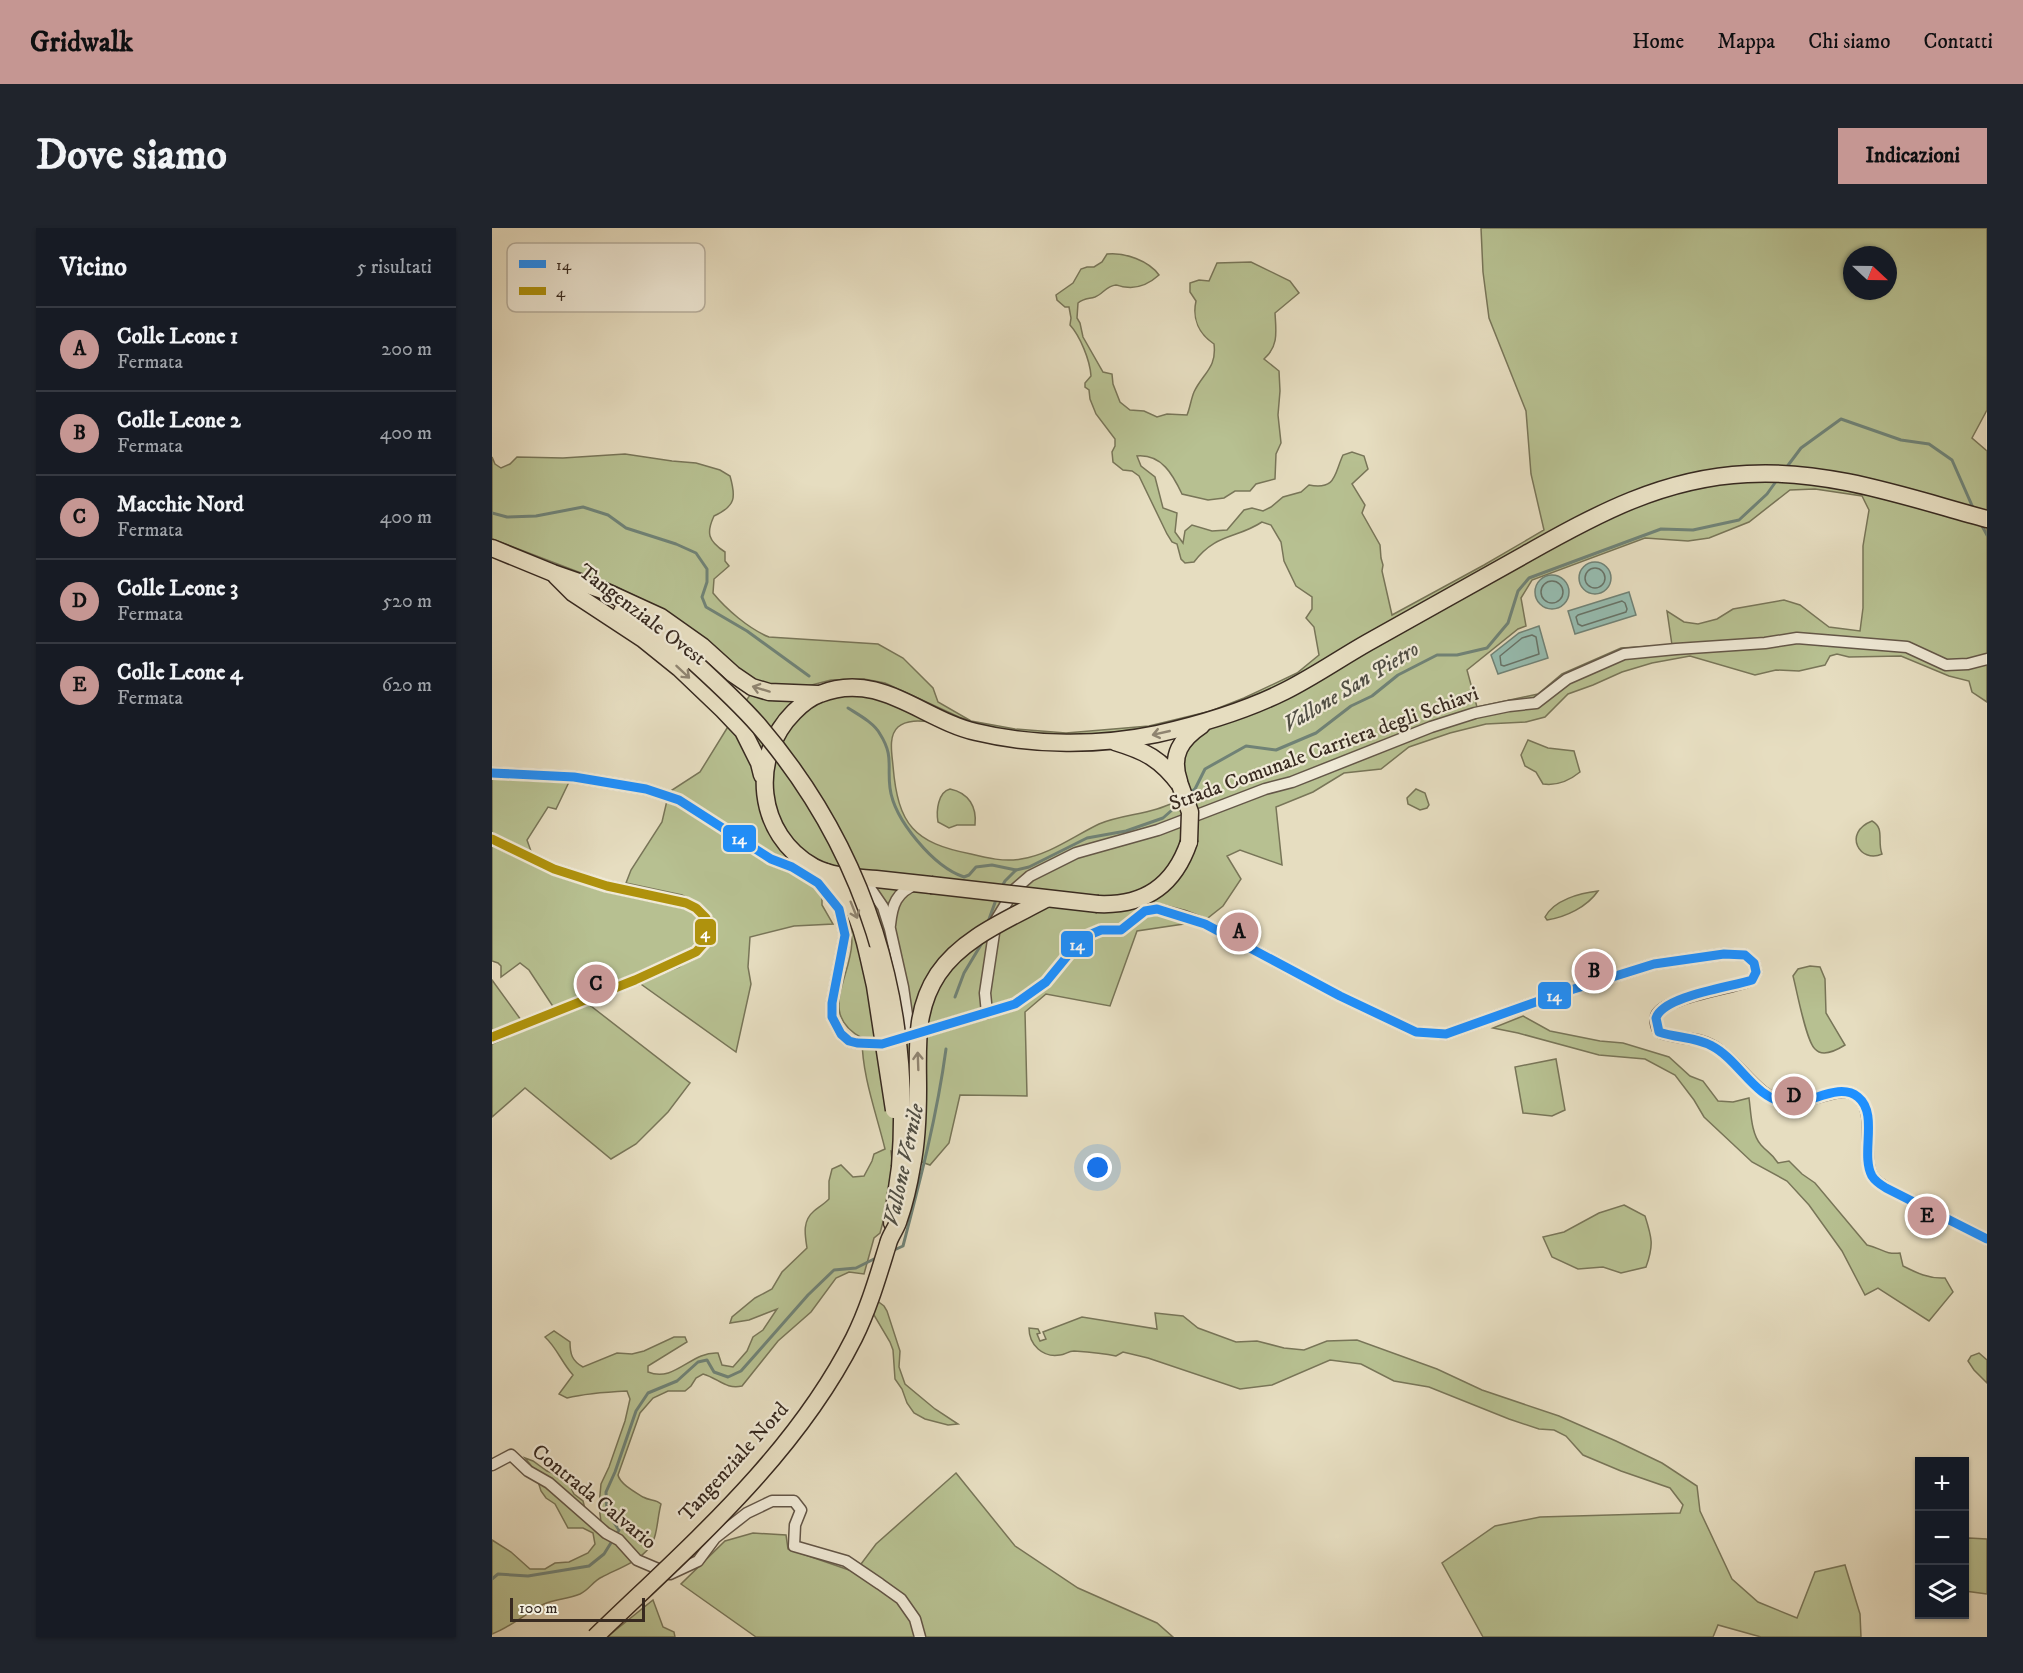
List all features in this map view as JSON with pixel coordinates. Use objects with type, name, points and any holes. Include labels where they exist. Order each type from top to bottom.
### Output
[{"type":"main road","points":[[900,1167],[876,986],[864,937],[851,902],[826,872],[797,855],[786,843],[769,814],[765,798],[766,759],[779,730],[800,705],[819,694],[840,688],[863,687],[904,700],[949,723],[972,731],[1047,742],[1112,741],[1155,734],[1209,721],[1253,706],[1303,681],[1596,515],[1644,495],[1684,483],[1750,473],[1811,476],[1847,481],[1987,519]]},
{"type":"main road","name":"Tangenziale Ovest","points":[[492,548],[602,590],[661,617],[702,646],[752,687],[769,692],[819,694]]},
{"type":"main road","name":"Tangenziale Ovest","points":[[553,573],[573,593],[643,639],[679,668],[723,710],[743,731],[759,763],[764,781]]},
{"type":"main road","name":"Tangenziale Nord","points":[[553,573],[603,600],[666,639],[694,662],[750,716],[786,759],[817,805],[854,874],[873,926],[893,1002],[900,1046],[903,1091],[900,1167],[889,1241],[870,1301],[854,1338],[834,1374],[781,1449],[711,1524],[595,1637]]},
{"type":"main road","points":[[826,872],[860,878],[1046,899],[1098,904],[1128,903],[1155,891],[1176,869],[1189,842],[1190,812],[1174,768],[1181,744],[1189,735],[1209,721]]},
{"type":"main road","points":[[1112,741],[1146,752],[1169,770],[1180,784]]},
{"type":"main road","points":[[889,1241],[899,1221],[913,1166],[918,1116],[917,1040],[920,1017],[928,992],[939,973],[970,943],[1046,899]]},
{"type":"street","name":"Strada Comunale Carriera degli Schiavi","points":[[987,1013],[985,993],[996,920],[1015,889],[1030,876],[1076,853],[1158,830],[1265,789],[1292,782],[1431,727],[1475,713],[1536,703],[1567,679],[1624,654],[1765,643],[1797,638],[1907,646],[1946,665],[1968,664],[1987,659]]},
{"type":"street","points":[[492,773],[574,777],[646,789],[668,796],[679,800],[771,858],[806,874],[828,893],[839,909],[843,922],[845,935],[832,1003],[832,1017],[836,1027],[849,1041],[867,1045],[882,1044],[1016,1004],[1046,982],[1078,943],[1089,935],[1101,930],[1122,930],[1139,914],[1157,909],[1205,924],[1340,996],[1416,1032],[1446,1034],[1561,993],[1654,964],[1724,954],[1744,955],[1754,963],[1756,972],[1752,980],[1739,986],[1676,1000],[1664,1006],[1656,1015],[1659,1032],[1707,1041],[1722,1052],[1764,1092],[1788,1104],[1845,1091],[1858,1096],[1866,1106],[1867,1163],[1873,1178],[1886,1188],[1987,1239]]},
{"type":"street","points":[[492,839],[554,869],[608,886],[686,903],[696,908],[706,918],[707,930],[705,942],[696,952],[635,980],[492,1037]]},
{"type":"street","points":[[860,878],[883,907],[890,929],[903,987],[910,1036]]},
{"type":"street","points":[[890,929],[892,907],[896,899],[909,887],[924,885]]},
{"type":"street","name":"Contrada Calvario","points":[[492,1465],[511,1455],[528,1471],[549,1483],[606,1533],[619,1540],[637,1560],[670,1574],[698,1561],[716,1538],[747,1513],[772,1502],[794,1501],[801,1510],[795,1525],[794,1546],[846,1561],[901,1599],[915,1619],[920,1637]]},
{"type":"green space","points":[[1481,228],[1987,228],[1987,410],[1972,438],[1987,451],[1987,702],[1972,692],[1969,681],[1949,676],[1901,656],[1849,657],[1837,654],[1830,656],[1825,665],[1799,671],[1776,670],[1755,675],[1690,656],[1652,663],[1622,672],[1568,694],[1545,717],[1526,722],[1486,724],[1409,747],[1381,769],[1344,773],[1313,792],[1276,807],[1282,865],[1240,850],[1227,856],[1241,879],[1223,906],[1204,921],[1137,931],[1110,1006],[1046,994],[1025,1012],[1027,1096],[960,1095],[949,1143],[930,1165],[891,1151],[893,1169],[886,1211],[880,1233],[874,1238],[864,1274],[849,1272],[836,1278],[811,1312],[778,1341],[742,1386],[727,1385],[703,1374],[696,1378],[685,1391],[668,1391],[653,1398],[640,1413],[618,1475],[622,1482],[632,1490],[661,1504],[654,1538],[649,1548],[633,1561],[599,1579],[580,1594],[544,1604],[492,1634],[492,1540],[511,1552],[530,1569],[545,1569],[555,1563],[569,1562],[588,1553],[595,1544],[593,1533],[583,1528],[568,1528],[555,1504],[541,1491],[534,1469],[525,1458],[558,1475],[569,1484],[574,1494],[583,1501],[589,1524],[601,1522],[599,1506],[601,1484],[625,1421],[630,1399],[627,1391],[567,1398],[559,1394],[573,1375],[545,1337],[554,1331],[570,1342],[572,1357],[583,1367],[617,1353],[632,1354],[674,1337],[685,1337],[687,1342],[648,1366],[648,1372],[667,1373],[699,1357],[718,1353],[722,1365],[733,1367],[747,1351],[753,1337],[763,1330],[777,1309],[749,1320],[730,1323],[732,1317],[755,1298],[772,1289],[782,1272],[807,1248],[806,1224],[810,1215],[829,1199],[832,1169],[841,1165],[853,1177],[864,1176],[874,1154],[885,1149],[867,1080],[862,1038],[846,1025],[839,1011],[840,996],[852,945],[850,927],[835,904],[822,897],[822,905],[833,924],[794,926],[750,937],[748,967],[751,984],[736,1052],[638,982],[679,967],[705,948],[711,923],[709,913],[701,905],[682,895],[626,883],[631,870],[662,822],[669,792],[700,772],[729,725],[739,734],[754,765],[771,832],[844,884],[861,873],[813,861],[780,827],[768,781],[789,722],[829,696],[877,692],[933,722],[915,721],[902,724],[893,735],[895,786],[905,817],[912,828],[935,844],[1002,860],[1015,860],[1041,854],[1099,824],[1178,802],[1181,757],[1207,717],[1150,730],[1070,737],[1032,735],[980,725],[885,683],[864,679],[831,680],[800,688],[768,690],[643,600],[615,586],[492,539],[492,457],[495,464],[501,468],[510,464],[517,457],[563,458],[625,454],[696,463],[720,470],[730,476],[733,495],[727,508],[714,516],[709,532],[715,544],[725,552],[725,561],[729,566],[714,579],[713,593],[731,612],[754,629],[769,637],[878,644],[903,658],[933,688],[938,702],[971,721],[1015,729],[1066,733],[1149,726],[1211,711],[1297,673],[1319,655],[1314,627],[1306,618],[1312,609],[1312,597],[1296,586],[1284,561],[1281,542],[1271,525],[1262,522],[1218,541],[1194,562],[1185,563],[1181,559],[1177,544],[1172,542],[1167,534],[1139,476],[1132,471],[1123,470],[1113,462],[1112,452],[1115,439],[1096,414],[1089,390],[1085,387],[1085,383],[1091,376],[1087,356],[1070,325],[1069,307],[1065,307],[1057,300],[1056,295],[1073,283],[1081,269],[1094,267],[1102,262],[1107,254],[1121,254],[1136,258],[1155,270],[1159,275],[1143,285],[1124,287],[1116,285],[1107,288],[1098,296],[1082,300],[1078,303],[1077,318],[1083,337],[1103,372],[1112,374],[1120,402],[1130,410],[1144,411],[1157,417],[1167,414],[1187,415],[1194,392],[1213,359],[1214,344],[1204,336],[1198,326],[1195,314],[1196,301],[1190,292],[1190,283],[1199,280],[1209,281],[1217,263],[1251,262],[1290,281],[1299,293],[1275,313],[1274,343],[1264,359],[1279,371],[1278,415],[1281,443],[1276,454],[1275,479],[1256,484],[1250,491],[1235,491],[1224,498],[1208,500],[1182,494],[1166,467],[1153,458],[1137,456],[1141,466],[1155,477],[1163,508],[1177,513],[1175,532],[1183,543],[1185,531],[1192,525],[1212,531],[1227,530],[1244,510],[1252,508],[1263,511],[1283,497],[1301,492],[1309,485],[1318,486],[1330,483],[1343,455],[1352,452],[1364,456],[1368,469],[1352,484],[1365,505],[1362,513],[1380,545],[1382,571],[1392,615],[1544,530],[1531,474],[1526,411],[1489,318],[1483,272]],"holes":[[[1815,489],[1862,496],[1869,510],[1863,546],[1863,608],[1860,631],[1829,627],[1800,605],[1784,600],[1733,609],[1717,619],[1698,624],[1684,622],[1667,611],[1672,645],[1621,648],[1562,674],[1538,694],[1477,707],[1467,670],[1518,629],[1526,626],[1521,598],[1532,580],[1645,538],[1688,541],[1709,538],[1749,522],[1790,490]]]},
{"type":"green space","points":[[750,695],[774,700],[799,700],[762,756],[736,715]]},
{"type":"green space","points":[[1528,740],[1548,748],[1574,751],[1580,772],[1563,782],[1543,784],[1536,772],[1525,766],[1521,755]]},
{"type":"green space","points":[[492,778],[569,782],[556,809],[548,807],[527,840],[532,854],[530,863],[688,909],[696,914],[703,926],[701,938],[685,954],[554,1008],[529,970],[520,963],[501,977],[501,966],[492,961]]},
{"type":"green space","points":[[950,789],[967,797],[975,812],[975,825],[957,825],[949,828],[938,822],[940,798]]},
{"type":"green space","points":[[1416,789],[1425,793],[1429,805],[1427,808],[1420,810],[1408,804],[1407,798]]},
{"type":"green space","points":[[1872,821],[1880,831],[1882,854],[1874,856],[1861,851],[1856,839],[1863,826]]},
{"type":"green space","points":[[1598,891],[1588,902],[1569,914],[1547,920],[1545,917],[1561,902]]},
{"type":"green space","points":[[1810,966],[1820,967],[1825,979],[1826,1013],[1845,1045],[1830,1052],[1822,1053],[1815,1049],[1799,1004],[1793,976],[1798,969]]},
{"type":"green space","points":[[492,980],[521,1020],[492,1032]]},
{"type":"green space","points":[[587,1003],[690,1083],[668,1112],[636,1144],[611,1159],[525,1088],[492,1117],[492,1044]]},
{"type":"green space","points":[[1523,1016],[1550,1031],[1623,1043],[1669,1057],[1690,1076],[1703,1081],[1718,1101],[1733,1102],[1749,1098],[1755,1135],[1778,1163],[1789,1161],[1815,1183],[1867,1245],[1887,1252],[1900,1253],[1903,1266],[1928,1276],[1945,1278],[1953,1292],[1929,1321],[1878,1288],[1865,1295],[1842,1251],[1809,1205],[1787,1181],[1752,1162],[1704,1117],[1675,1075],[1645,1059],[1599,1055],[1493,1028]]},
{"type":"green space","points":[[1556,1059],[1565,1110],[1552,1116],[1523,1113],[1515,1067]]},
{"type":"green space","points":[[1624,1205],[1645,1216],[1651,1242],[1646,1267],[1621,1273],[1603,1267],[1578,1269],[1552,1257],[1543,1237],[1564,1232],[1599,1213]]},
{"type":"green space","points":[[876,1300],[887,1311],[900,1351],[899,1367],[905,1384],[935,1409],[958,1424],[948,1425],[925,1419],[914,1413],[907,1403],[895,1379],[893,1350],[890,1342],[871,1310]]},
{"type":"green space","points":[[1155,1313],[1183,1316],[1198,1328],[1236,1342],[1257,1341],[1304,1350],[1327,1341],[1357,1340],[1437,1369],[1482,1390],[1559,1416],[1616,1441],[1662,1463],[1697,1486],[1700,1511],[1732,1579],[1758,1602],[1797,1618],[1815,1572],[1845,1565],[1860,1614],[1861,1637],[1761,1637],[1718,1625],[1713,1637],[1483,1637],[1442,1563],[1495,1526],[1540,1517],[1680,1513],[1683,1505],[1670,1488],[1583,1455],[1566,1436],[1554,1430],[1539,1429],[1509,1419],[1429,1387],[1394,1381],[1361,1364],[1330,1360],[1272,1385],[1240,1389],[1148,1358],[1123,1352],[1116,1356],[1074,1351],[1062,1355],[1048,1354],[1038,1349],[1031,1340],[1029,1328],[1038,1329],[1040,1333],[1037,1334],[1040,1341],[1046,1339],[1043,1332],[1082,1317],[1157,1329]]},
{"type":"green space","points":[[1979,1353],[1987,1360],[1987,1383],[1968,1361],[1971,1356]]},
{"type":"green space","points":[[956,1473],[1015,1546],[1078,1588],[1157,1623],[1173,1637],[756,1637],[681,1584],[725,1541],[753,1533],[786,1535],[788,1549],[855,1572],[876,1544]]},
{"type":"green space","points":[[1969,1538],[1987,1539],[1987,1594],[1969,1592]]},
{"type":"green space","points":[[653,1600],[663,1627],[674,1632],[675,1637],[607,1637]]},
{"type":"water","points":[[1595,562],[1607,566],[1611,578],[1607,590],[1595,594],[1583,590],[1579,578],[1583,566]]},
{"type":"water","points":[[1552,575],[1564,580],[1569,592],[1564,604],[1552,609],[1540,604],[1535,592],[1540,580]]},
{"type":"water","points":[[1629,592],[1636,615],[1575,634],[1568,611]]},
{"type":"water","points":[[1539,626],[1548,658],[1498,674],[1491,655],[1519,633]]},
{"type":"waterway","name":"Vallone San Pietro","points":[[1786,468],[1801,448],[1841,419],[1901,440],[1929,444],[1952,460],[1974,510]]},
{"type":"waterway","name":"Vallone San Pietro","points":[[1189,794],[1195,789],[1205,769],[1246,746],[1276,750],[1316,733],[1351,706],[1372,696],[1398,675],[1437,655],[1457,655],[1487,648],[1508,623],[1518,591],[1529,578],[1661,529],[1693,530],[1739,520],[1767,494],[1777,480]]},
{"type":"waterway","points":[[492,513],[507,517],[536,516],[583,507],[608,515],[626,528],[696,553],[707,569],[707,582],[702,597],[706,607],[747,631],[809,676]]},
{"type":"waterway","name":"Vallone San Pietro","points":[[1981,524],[1987,535]]},
{"type":"waterway","points":[[848,708],[874,726],[884,742],[889,755],[890,788],[893,801],[907,828],[928,853],[952,872],[964,877],[976,867],[992,865],[1016,870]]},
{"type":"waterway","name":"Vallone San Pietro","points":[[1001,888],[1016,870],[1029,867],[1087,838],[1126,831],[1163,818],[1180,803]]},
{"type":"waterway","name":"Vallone Vernile","points":[[988,922],[997,897]]},
{"type":"waterway","name":"Vallone Vernile","points":[[955,997],[964,973],[982,943]]},
{"type":"waterway","name":"Vallone Vernile","points":[[892,1251],[903,1246],[933,1124],[946,1049]]},
{"type":"waterway","name":"Vallone Vernile","points":[[492,1579],[498,1574],[528,1576],[589,1566],[604,1554],[619,1530],[607,1512],[606,1492],[636,1411],[648,1393],[677,1381],[698,1362],[707,1360],[714,1372],[728,1377],[741,1371],[808,1295],[834,1270],[856,1268],[878,1257]]},
{"type":"transit line","name":"14","points":[[492,773],[574,777],[646,789],[679,800],[771,859],[792,867],[818,883],[839,909],[845,935],[832,1003],[832,1017],[841,1034],[849,1041],[857,1043],[882,1044],[1015,1004],[1046,982],[1078,943],[1089,935],[1101,930],[1121,930],[1145,911],[1157,909],[1205,924],[1340,996],[1416,1032],[1446,1034],[1561,993],[1654,964],[1724,954],[1745,955],[1754,963],[1756,972],[1752,980],[1699,993],[1671,1004],[1661,1010],[1656,1018],[1659,1032],[1712,1046],[1731,1060],[1756,1087],[1776,1100],[1796,1103],[1842,1092],[1858,1097],[1867,1113],[1869,1167],[1875,1180],[1886,1188],[1987,1239]]},
{"type":"transit line","name":"4","points":[[492,839],[554,869],[607,886],[686,903],[696,908],[706,918],[705,942],[696,952],[635,980],[492,1037]]},
{"type":"place","name":"Colle Leone 1","points":[[1239,932]]},
{"type":"place","name":"Colle Leone 2","points":[[1594,971]]},
{"type":"place","name":"Macchie Nord","points":[[596,984]]},
{"type":"place","name":"Colle Leone 3","points":[[1794,1096]]},
{"type":"place","name":"Colle Leone 4","points":[[1927,1216]]}]
